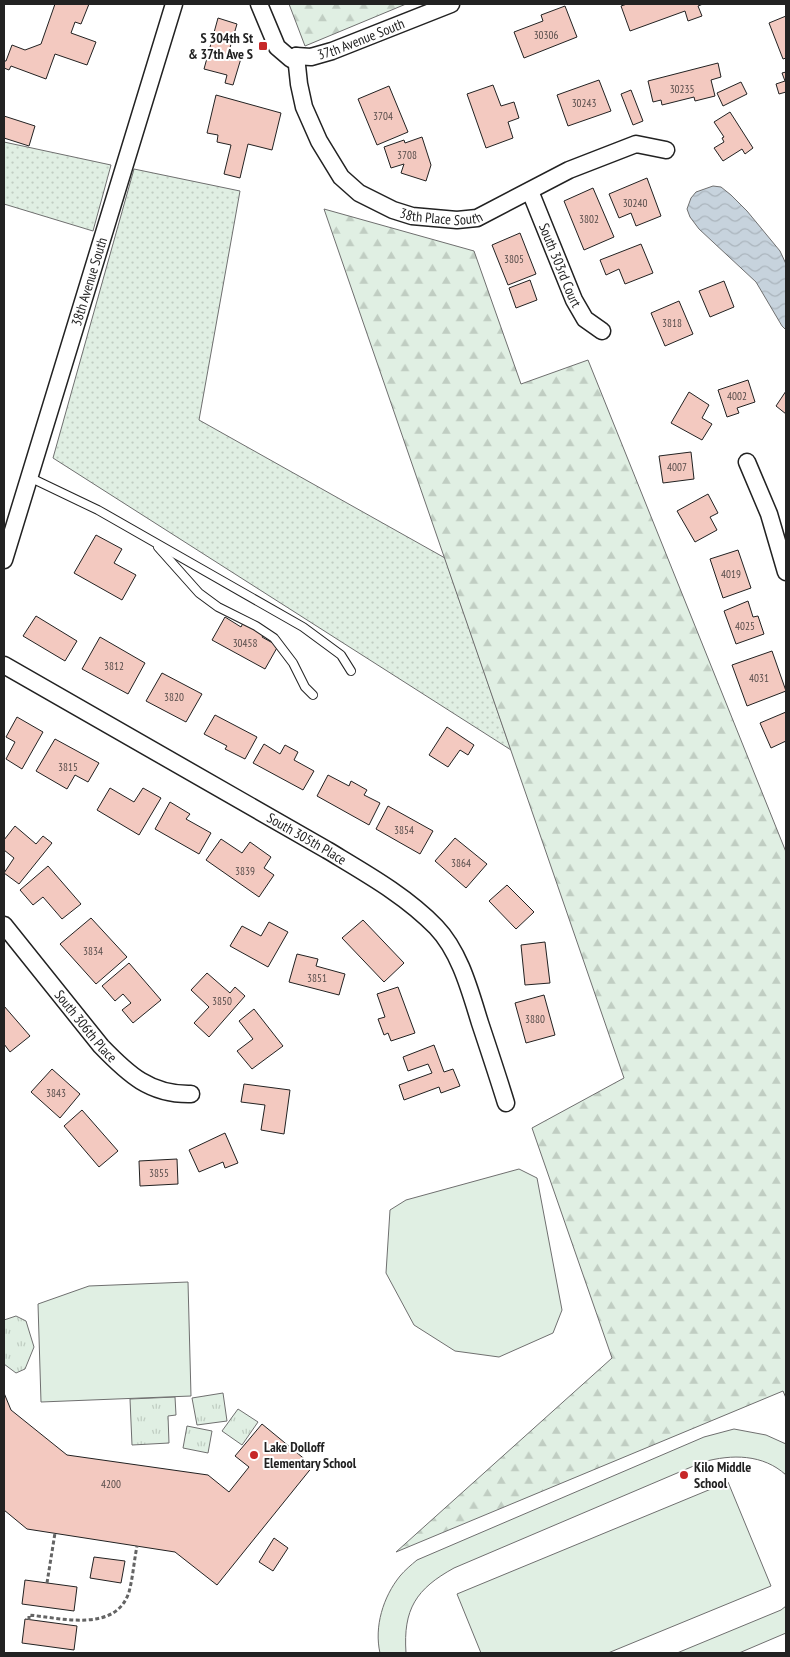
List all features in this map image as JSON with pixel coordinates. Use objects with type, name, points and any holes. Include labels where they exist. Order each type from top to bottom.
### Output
[{"type":"street","name":"38th Avenue South","points":[[4,560],[174,4]]},
{"type":"street","points":[[259,4],[277,47],[292,59],[296,56]]},
{"type":"street","name":"37th Avenue South","points":[[296,56],[311,57],[332,51],[452,4]]},
{"type":"street","name":"38th Place South","points":[[296,56],[300,95],[319,141],[341,177],[359,193],[393,210],[412,216],[457,220],[477,218],[569,170],[636,144],[666,150]]},
{"type":"street","name":"South 303rd Court","points":[[530,191],[574,300],[585,320],[602,331]]},
{"type":"street","points":[[747,462],[769,514],[786,572]]},
{"type":"street","name":"South 305th Place","points":[[4,665],[327,850],[374,878],[410,904],[437,928],[456,957],[471,993],[506,1103]]},
{"type":"street","name":"South 306th Place","points":[[4,925],[101,1046],[128,1072],[151,1087],[163,1092],[190,1094]]},
{"type":"lane","points":[[29,477],[98,510],[303,627],[341,655],[351,671]]},
{"type":"lane","points":[[152,540],[199,593],[218,607],[256,626],[274,638],[293,663],[305,687],[313,695]]},
{"type":"path","points":[[47,1583],[55,1533]]},
{"type":"path","points":[[29,1620],[29,1615],[91,1620],[104,1617],[116,1611],[124,1602],[129,1591],[137,1546]]},
{"type":"green space","points":[[289,4],[406,4],[305,46]]},
{"type":"green space","points":[[4,142],[111,165],[93,231],[4,204]]},
{"type":"green space","points":[[134,169],[240,191],[199,420],[445,558],[511,750],[53,458]]},
{"type":"green space","points":[[324,209],[474,251],[521,384],[588,360],[786,852],[786,1398],[783,1391],[396,1552],[612,1358],[532,1128],[624,1078]]},
{"type":"green space","points":[[519,1169],[537,1178],[562,1310],[553,1333],[499,1357],[455,1351],[414,1325],[386,1273],[390,1210],[406,1200]]},
{"type":"green space","points":[[188,1282],[191,1396],[41,1402],[38,1304],[89,1286]]},
{"type":"green space","points":[[16,1316],[26,1321],[34,1347],[25,1369],[16,1373],[4,1364],[4,1320]]},
{"type":"green space","points":[[223,1393],[227,1421],[197,1425],[192,1398]]},
{"type":"green space","points":[[175,1397],[176,1415],[168,1416],[169,1443],[132,1445],[130,1399]]},
{"type":"green space","points":[[238,1409],[258,1422],[242,1445],[222,1431]]},
{"type":"green space","points":[[187,1426],[212,1431],[208,1453],[183,1448]]},
{"type":"green space","points":[[734,1429],[766,1435],[786,1444],[786,1475],[767,1463],[747,1458],[714,1459],[703,1462],[454,1568],[430,1584],[415,1602],[407,1624],[406,1653],[380,1653],[378,1633],[381,1613],[394,1584],[417,1560],[704,1437]]},
{"type":"green space","points":[[728,1482],[771,1586],[608,1653],[481,1653],[457,1594]]},
{"type":"green space","points":[[786,1606],[786,1633],[739,1653],[677,1653],[781,1610]]},
{"type":"water","points":[[713,186],[721,187],[731,195],[747,211],[780,251],[786,264],[786,330],[756,282],[699,229],[690,217],[687,209],[691,198],[696,192]]},
{"type":"building","points":[[55,4],[89,4],[81,24],[75,22],[71,33],[96,42],[87,65],[55,54],[46,79],[11,66],[9,70],[4,68],[4,61],[6,61],[12,45],[25,50],[41,44]]},
{"type":"building","points":[[627,4],[703,4],[698,6],[702,16],[688,21],[685,11],[630,31],[621,6]]},
{"type":"building","points":[[565,6],[577,37],[524,58],[514,32],[543,21],[541,15]]},
{"type":"building","points":[[786,16],[786,58],[783,59],[769,23]]},
{"type":"building","points":[[218,18],[237,24],[229,51],[242,55],[233,85],[225,83],[227,75],[204,69]]},
{"type":"building","points":[[718,63],[721,77],[711,80],[715,96],[695,101],[694,97],[662,105],[661,100],[653,102],[648,81]]},
{"type":"building","points":[[786,72],[786,92],[779,94],[776,84],[785,81],[782,73]]},
{"type":"building","points":[[599,80],[611,111],[568,126],[557,95]]},
{"type":"building","points":[[741,82],[747,94],[723,106],[717,93]]},
{"type":"building","points":[[493,85],[501,106],[514,102],[519,118],[508,122],[513,138],[486,148],[467,94]]},
{"type":"building","points":[[389,86],[408,132],[377,145],[358,99]]},
{"type":"building","points":[[631,90],[643,121],[633,125],[621,94]]},
{"type":"building","points":[[216,95],[281,113],[272,150],[248,144],[240,178],[224,174],[231,145],[217,142],[218,135],[207,133]]},
{"type":"building","points":[[730,112],[753,148],[745,154],[742,149],[723,161],[714,148],[724,142],[722,138],[724,137],[714,122]]},
{"type":"building","points":[[4,116],[35,126],[29,146],[4,138]]},
{"type":"building","points":[[422,137],[431,165],[426,181],[401,173],[404,164],[391,168],[384,147],[404,140],[405,143]]},
{"type":"building","points":[[647,178],[661,216],[636,226],[631,213],[619,218],[609,194]]},
{"type":"building","points":[[593,188],[614,237],[584,250],[564,201]]},
{"type":"building","points":[[520,233],[536,274],[508,285],[492,245]]},
{"type":"building","points":[[641,244],[653,273],[625,284],[619,269],[606,275],[600,260]]},
{"type":"building","points":[[530,280],[537,300],[516,308],[509,288]]},
{"type":"building","points":[[724,281],[734,307],[710,317],[699,291]]},
{"type":"building","points":[[679,301],[693,334],[665,346],[651,313]]},
{"type":"building","points":[[748,380],[755,402],[737,408],[739,413],[727,417],[718,390]]},
{"type":"building","points":[[786,391],[786,414],[776,406]]},
{"type":"building","points":[[689,392],[709,405],[702,418],[712,424],[702,440],[671,423]]},
{"type":"building","points":[[691,452],[694,479],[663,483],[659,456]]},
{"type":"building","points":[[708,494],[718,513],[710,517],[717,530],[695,542],[677,511]]},
{"type":"building","points":[[96,535],[122,549],[114,563],[136,575],[122,600],[74,573]]},
{"type":"building","points":[[738,550],[751,588],[723,598],[710,559]]},
{"type":"building","points":[[748,601],[753,617],[758,616],[764,634],[736,644],[724,611]]},
{"type":"building","points":[[36,616],[77,641],[65,661],[23,636]]},
{"type":"building","points":[[225,617],[241,627],[243,623],[264,634],[262,637],[278,646],[265,669],[212,640]]},
{"type":"building","points":[[100,637],[145,663],[128,694],[82,669]]},
{"type":"building","points":[[772,651],[786,691],[747,706],[732,665]]},
{"type":"building","points":[[162,673],[202,694],[186,722],[146,701]]},
{"type":"building","points":[[786,712],[786,741],[771,748],[760,723]]},
{"type":"building","points":[[215,715],[257,737],[245,759],[225,749],[227,746],[204,734]]},
{"type":"building","points":[[17,717],[43,732],[22,769],[6,759],[15,742],[6,737]]},
{"type":"building","points":[[447,727],[474,745],[468,755],[460,750],[448,767],[429,755]]},
{"type":"building","points":[[55,739],[99,763],[88,782],[75,775],[67,789],[36,771]]},
{"type":"building","points":[[264,744],[280,754],[285,745],[298,752],[294,760],[314,771],[303,790],[253,763]]},
{"type":"building","points":[[328,775],[349,786],[351,781],[367,790],[364,795],[380,803],[369,825],[317,796]]},
{"type":"building","points":[[110,788],[134,802],[143,788],[161,798],[139,835],[97,810]]},
{"type":"building","points":[[170,802],[190,814],[186,819],[211,833],[199,854],[155,829]]},
{"type":"building","points":[[388,806],[433,831],[420,854],[376,829]]},
{"type":"building","points":[[15,826],[36,844],[43,836],[52,843],[19,884],[4,873],[14,858],[4,850],[4,840]]},
{"type":"building","points":[[455,838],[487,864],[466,888],[435,861]]},
{"type":"building","points":[[221,839],[242,853],[250,842],[271,857],[264,868],[274,875],[259,897],[206,860]]},
{"type":"building","points":[[48,866],[81,904],[62,919],[43,897],[33,905],[20,890]]},
{"type":"building","points":[[507,885],[534,912],[516,929],[489,901]]},
{"type":"building","points":[[91,918],[127,957],[96,984],[60,944]]},
{"type":"building","points":[[363,920],[404,963],[384,982],[342,938]]},
{"type":"building","points":[[269,922],[288,932],[268,967],[230,946],[242,926],[261,936]]},
{"type":"building","points":[[545,942],[550,983],[525,985],[521,945]]},
{"type":"building","points":[[297,954],[318,959],[316,966],[345,974],[339,995],[289,982]]},
{"type":"building","points":[[129,963],[161,1000],[133,1023],[122,1010],[131,1003],[123,994],[115,1001],[102,986]]},
{"type":"building","points":[[207,973],[230,993],[235,987],[245,996],[209,1037],[194,1023],[209,1007],[191,990]]},
{"type":"building","points":[[398,987],[415,1033],[391,1041],[388,1033],[384,1035],[378,1019],[385,1017],[377,994]]},
{"type":"building","points":[[544,995],[555,1035],[526,1043],[515,1003]]},
{"type":"building","points":[[4,1006],[30,1036],[10,1052],[4,1044]]},
{"type":"building","points":[[254,1009],[283,1046],[252,1069],[237,1051],[253,1039],[239,1021]]},
{"type":"building","points":[[434,1045],[444,1072],[453,1069],[460,1086],[441,1093],[439,1087],[404,1100],[399,1085],[432,1073],[428,1064],[408,1071],[403,1057]]},
{"type":"building","points":[[52,1069],[80,1094],[60,1118],[31,1092]]},
{"type":"building","points":[[244,1084],[290,1090],[284,1134],[261,1130],[265,1105],[241,1102]]},
{"type":"building","points":[[82,1110],[118,1151],[99,1167],[64,1126]]},
{"type":"building","points":[[225,1133],[238,1163],[225,1168],[223,1162],[199,1172],[189,1150]]},
{"type":"building","points":[[177,1159],[178,1184],[140,1186],[139,1161]]},
{"type":"building","points":[[4,1393],[11,1410],[67,1455],[208,1475],[229,1492],[249,1467],[235,1456],[262,1424],[313,1466],[217,1585],[175,1552],[27,1529],[4,1510]]},
{"type":"building","points":[[274,1538],[288,1548],[273,1571],[259,1562]]},
{"type":"building","points":[[94,1557],[125,1561],[121,1583],[90,1578]]},
{"type":"building","points":[[25,1580],[77,1587],[74,1611],[22,1604]]},
{"type":"building","points":[[25,1619],[77,1626],[74,1650],[22,1643]]},
{"type":"place","name":"S 304th St & 37th Ave S","points":[[263,46]]},
{"type":"place","name":"Lake Dolloff Elementary School","points":[[254,1455]]},
{"type":"place","name":"Kilo Middle School","points":[[684,1475]]}]
